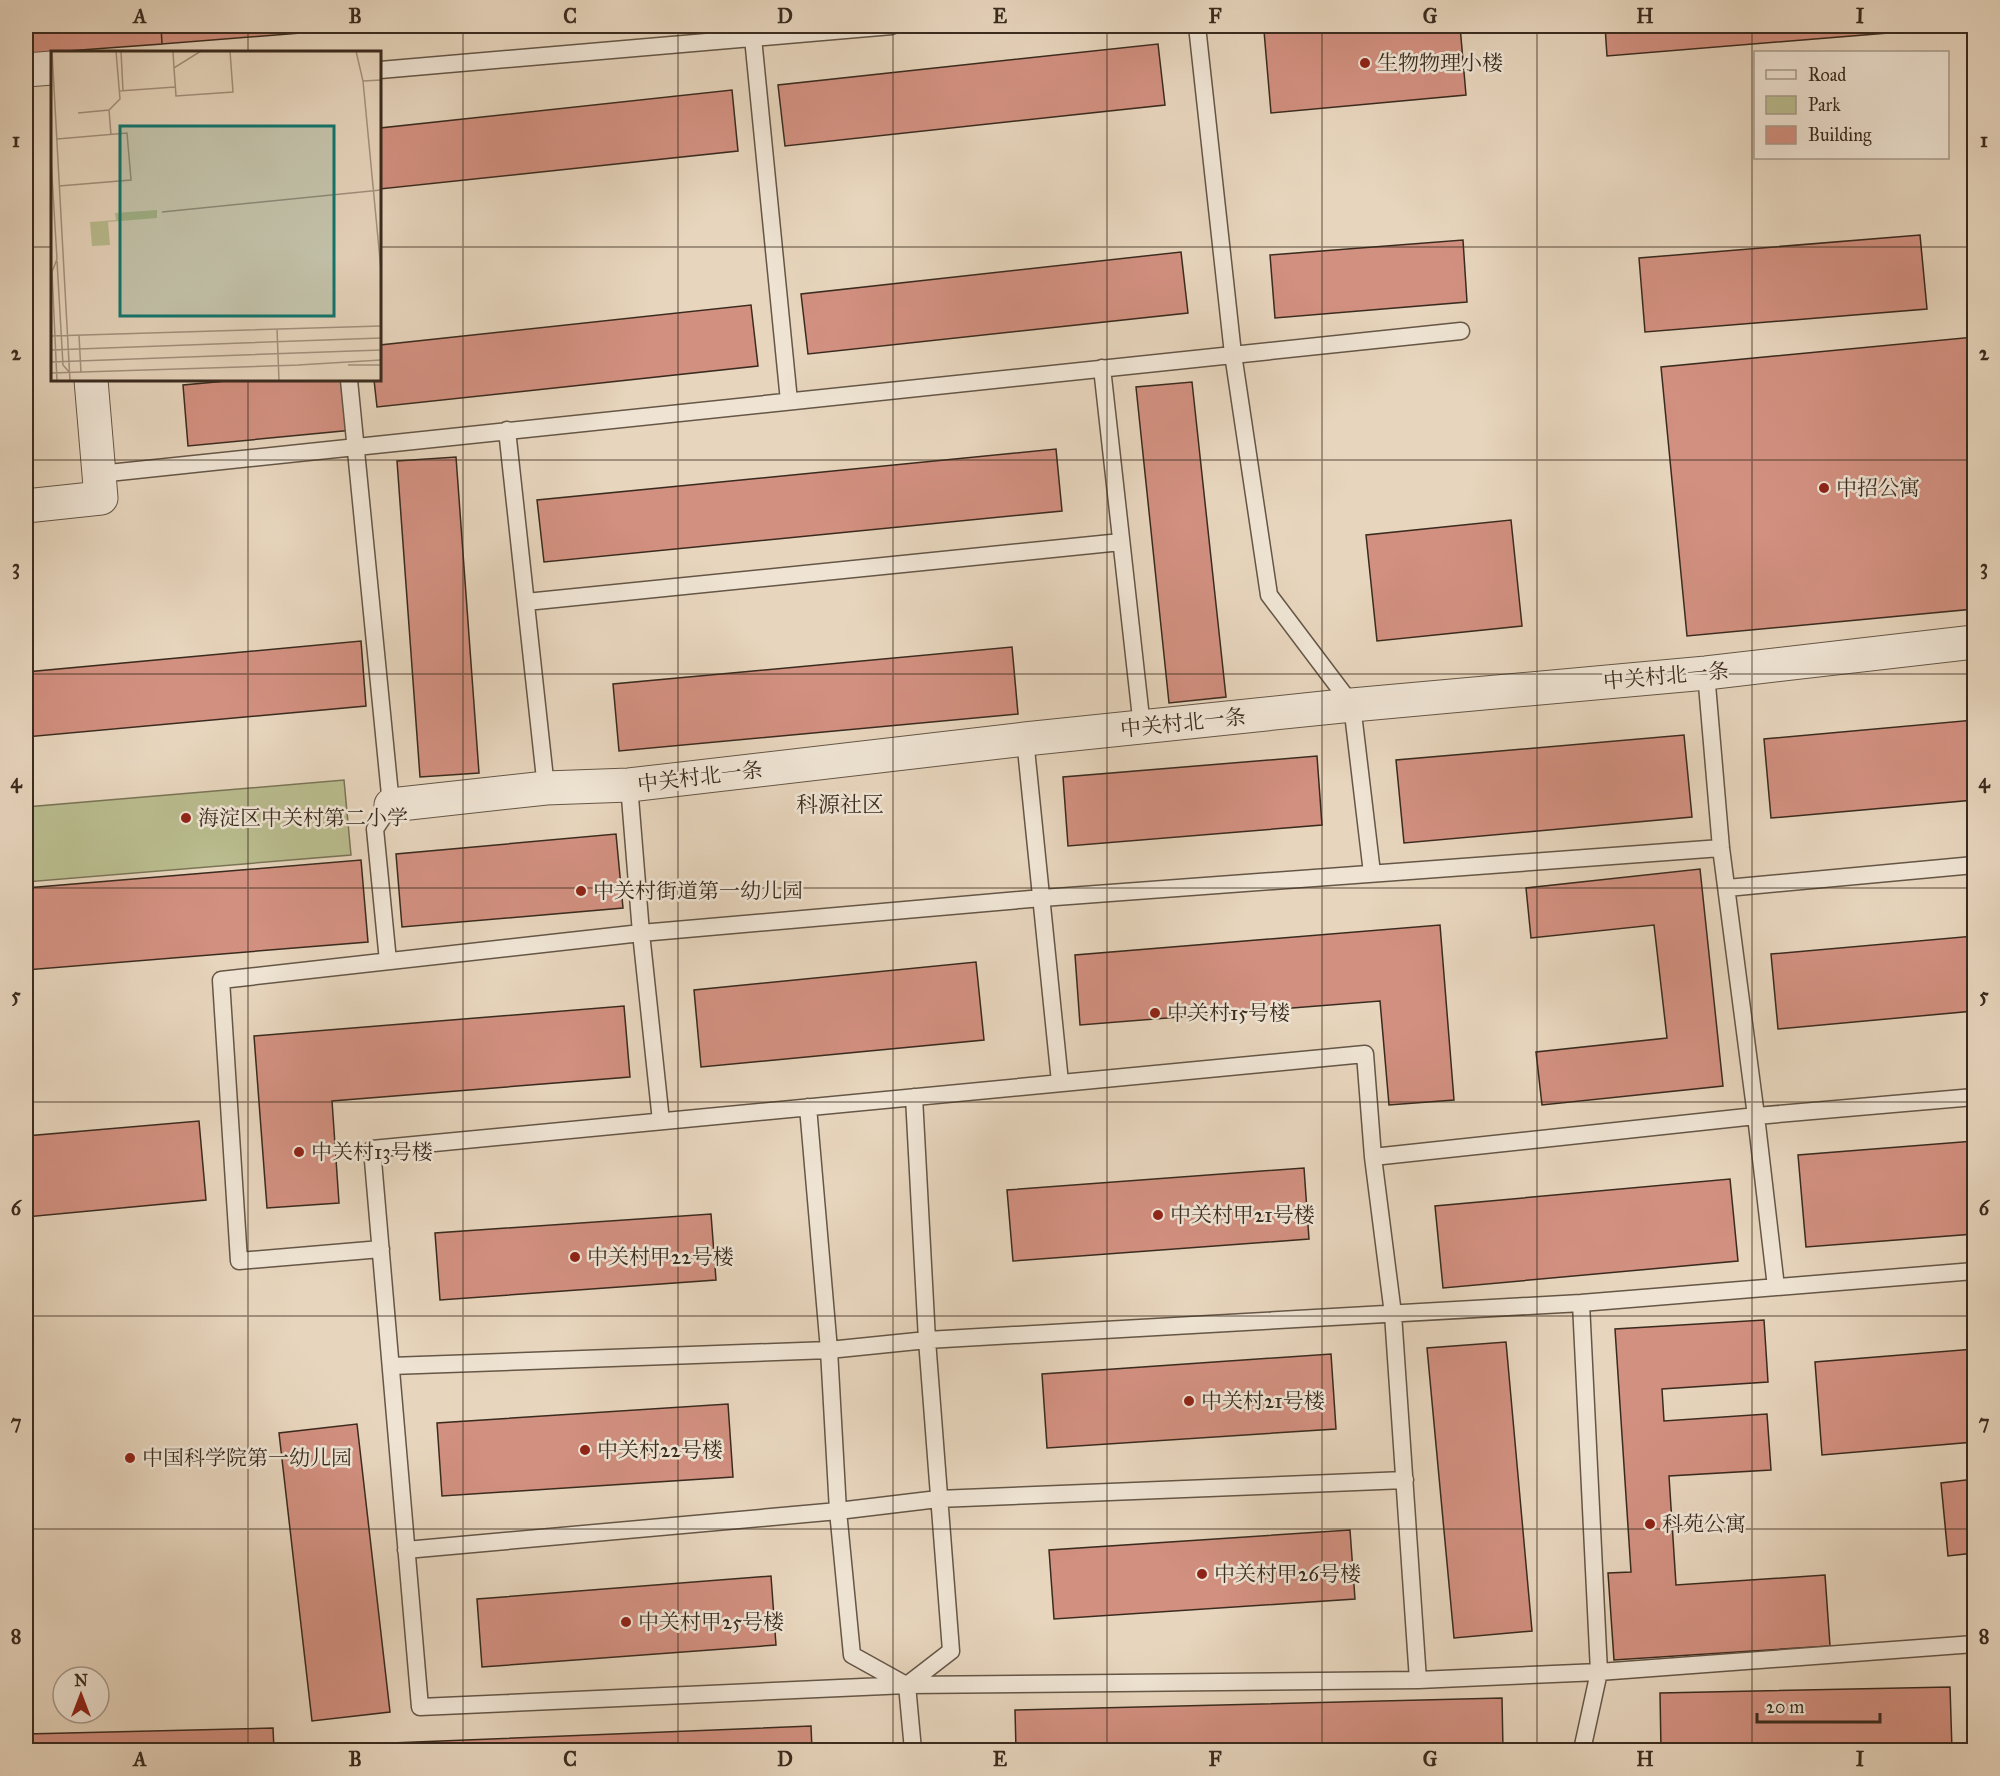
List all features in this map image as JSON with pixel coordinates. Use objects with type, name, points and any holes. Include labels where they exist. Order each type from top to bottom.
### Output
[{"type":"street","points":[[26,70],[51,68]]},
{"type":"street","points":[[26,506],[102,498],[91,381]]},
{"type":"street","name":"中关村北一条","points":[[391,805],[546,789],[629,785],[1025,739],[1352,705],[1706,673],[1974,642]]},
{"type":"lane","points":[[381,70],[727,33],[753,38],[892,26]]},
{"type":"lane","points":[[1197,26],[1233,354],[1269,595],[1352,705],[1372,873]]},
{"type":"lane","points":[[753,38],[789,401]]},
{"type":"lane","points":[[99,474],[1461,331]]},
{"type":"lane","points":[[1102,368],[1142,727]]},
{"type":"lane","points":[[349,381],[391,805],[375,829],[388,961]]},
{"type":"lane","points":[[507,430],[546,789]]},
{"type":"lane","points":[[526,602],[1122,542]]},
{"type":"lane","points":[[1706,673],[1721,848],[1776,1287]]},
{"type":"lane","points":[[1025,739],[1060,1082]]},
{"type":"lane","points":[[629,785],[641,933],[661,1121]]},
{"type":"lane","points":[[381,1249],[239,1261],[221,980],[641,933],[1042,898],[1721,848]]},
{"type":"lane","points":[[1727,888],[1974,864]]},
{"type":"lane","points":[[1419,1680],[1393,1314],[1373,1157],[1365,1054],[372,1149],[420,1707],[907,1685],[1419,1680],[1599,1672],[1974,1644]]},
{"type":"lane","points":[[907,1685],[951,1651],[927,1340],[914,1096]]},
{"type":"lane","points":[[1373,1157],[1756,1116],[1974,1097]]},
{"type":"lane","points":[[808,1107],[829,1350],[838,1511],[852,1655],[907,1685]]},
{"type":"lane","points":[[391,1366],[829,1350],[927,1340],[1581,1303],[1974,1272]]},
{"type":"lane","points":[[1581,1303],[1599,1672],[1582,1750]]},
{"type":"lane","points":[[406,1550],[838,1511],[938,1499],[1405,1480]]},
{"type":"lane","points":[[907,1685],[913,1750]]},
{"type":"green space","name":"海淀区中关村第二小学","points":[[344,780],[351,855],[26,882],[26,807]]},
{"type":"building","points":[[26,26],[161,26],[162,44],[26,54]]},
{"type":"building","points":[[161,26],[389,26],[162,44]]},
{"type":"building","name":"生物物理小楼","points":[[1328,26],[1460,26],[1466,95],[1271,113],[1264,31]]},
{"type":"building","points":[[1605,26],[1888,26],[1888,33],[1607,56]]},
{"type":"building","points":[[1158,44],[1165,105],[785,146],[778,85]]},
{"type":"building","points":[[732,90],[738,151],[381,189],[381,128]]},
{"type":"building","points":[[1920,235],[1927,309],[1645,332],[1639,258]]},
{"type":"building","points":[[1463,240],[1467,302],[1275,318],[1270,255]]},
{"type":"building","points":[[1181,252],[1188,313],[808,354],[801,294]]},
{"type":"building","points":[[751,305],[758,366],[377,407],[374,381],[381,381],[381,345]]},
{"type":"building","name":"中招公寓","points":[[1974,337],[1974,609],[1687,636],[1661,367]]},
{"type":"building","points":[[227,381],[348,381],[353,430],[188,446],[183,385]]},
{"type":"building","points":[[1192,382],[1226,697],[1169,703],[1136,387]]},
{"type":"building","points":[[1056,449],[1062,511],[544,562],[537,500]]},
{"type":"building","points":[[456,457],[479,773],[420,777],[397,461]]},
{"type":"building","points":[[1511,520],[1522,626],[1377,641],[1366,535]]},
{"type":"building","points":[[361,641],[366,706],[26,737],[26,672]]},
{"type":"building","points":[[1012,647],[1018,714],[619,751],[613,684]]},
{"type":"building","points":[[1974,720],[1974,800],[1771,818],[1764,739]]},
{"type":"building","points":[[1684,735],[1692,817],[1404,843],[1396,760]]},
{"type":"building","points":[[1317,756],[1322,825],[1068,846],[1063,777]]},
{"type":"building","points":[[616,834],[623,908],[402,927],[396,854]]},
{"type":"building","points":[[361,860],[368,942],[26,970],[26,888]]},
{"type":"building","points":[[1700,869],[1723,1086],[1542,1105],[1536,1052],[1667,1038],[1654,925],[1531,938],[1526,888]]},
{"type":"building","name":"中关村15号楼","points":[[1440,925],[1454,1100],[1389,1105],[1380,1001],[1080,1025],[1075,955]]},
{"type":"building","points":[[1974,936],[1974,1011],[1778,1029],[1771,954]]},
{"type":"building","points":[[976,962],[984,1040],[701,1067],[694,990]]},
{"type":"building","name":"中关村13号楼","points":[[624,1006],[630,1077],[332,1101],[339,1203],[267,1208],[254,1036]]},
{"type":"building","points":[[199,1121],[206,1200],[26,1217],[26,1136]]},
{"type":"building","points":[[1974,1141],[1974,1234],[1806,1247],[1798,1155]]},
{"type":"building","name":"中关村甲21号楼","points":[[1304,1168],[1309,1239],[1013,1261],[1007,1190]]},
{"type":"building","points":[[1730,1179],[1738,1261],[1443,1288],[1435,1206]]},
{"type":"building","name":"中关村甲22号楼","points":[[711,1214],[716,1280],[440,1300],[435,1233]]},
{"type":"building","name":"科苑公寓","points":[[1764,1320],[1768,1382],[1662,1389],[1664,1421],[1767,1414],[1771,1470],[1669,1476],[1676,1585],[1825,1575],[1830,1646],[1614,1660],[1608,1573],[1631,1572],[1615,1329]]},
{"type":"building","points":[[1506,1342],[1532,1631],[1454,1638],[1427,1348]]},
{"type":"building","points":[[1974,1349],[1974,1442],[1822,1455],[1815,1362]]},
{"type":"building","name":"中关村21号楼","points":[[1331,1354],[1336,1429],[1047,1448],[1042,1374]]},
{"type":"building","name":"中关村22号楼","points":[[728,1404],[733,1477],[442,1496],[437,1423]]},
{"type":"building","points":[[357,1424],[390,1712],[312,1721],[279,1433]]},
{"type":"building","points":[[1974,1479],[1974,1553],[1948,1556],[1941,1483]]},
{"type":"building","name":"中关村甲26号楼","points":[[1350,1530],[1355,1599],[1054,1619],[1049,1550]]},
{"type":"building","name":"中关村甲25号楼","points":[[771,1576],[776,1645],[482,1667],[477,1599]]},
{"type":"building","points":[[1950,1687],[1952,1750],[1661,1750],[1660,1693]]},
{"type":"building","points":[[1502,1698],[1503,1750],[1016,1750],[1015,1710]]},
{"type":"building","points":[[811,1726],[812,1750],[341,1750],[341,1745]]},
{"type":"building","points":[[273,1728],[274,1750],[26,1750],[26,1734]]},
{"type":"place","name":"生物物理小楼","points":[[1365,63]]},
{"type":"place","name":"中招公寓","points":[[1824,488]]},
{"type":"place","name":"海淀区中关村第二小学","points":[[186,818]]},
{"type":"place","name":"中关村街道第一幼儿园","points":[[581,891]]},
{"type":"place","name":"中关村15号楼","points":[[1155,1013]]},
{"type":"place","name":"中关村13号楼","points":[[299,1152]]},
{"type":"place","name":"中关村甲21号楼","points":[[1158,1215]]},
{"type":"place","name":"中关村甲22号楼","points":[[575,1257]]},
{"type":"place","name":"中关村21号楼","points":[[1189,1401]]},
{"type":"place","name":"中关村22号楼","points":[[585,1450]]},
{"type":"place","name":"中国科学院第一幼儿园","points":[[130,1458]]},
{"type":"place","name":"科苑公寓","points":[[1650,1524]]},
{"type":"place","name":"中关村甲26号楼","points":[[1202,1574]]},
{"type":"place","name":"中关村甲25号楼","points":[[626,1622]]},
{"type":"district","name":"科源社区","points":[[840,804]]}]
